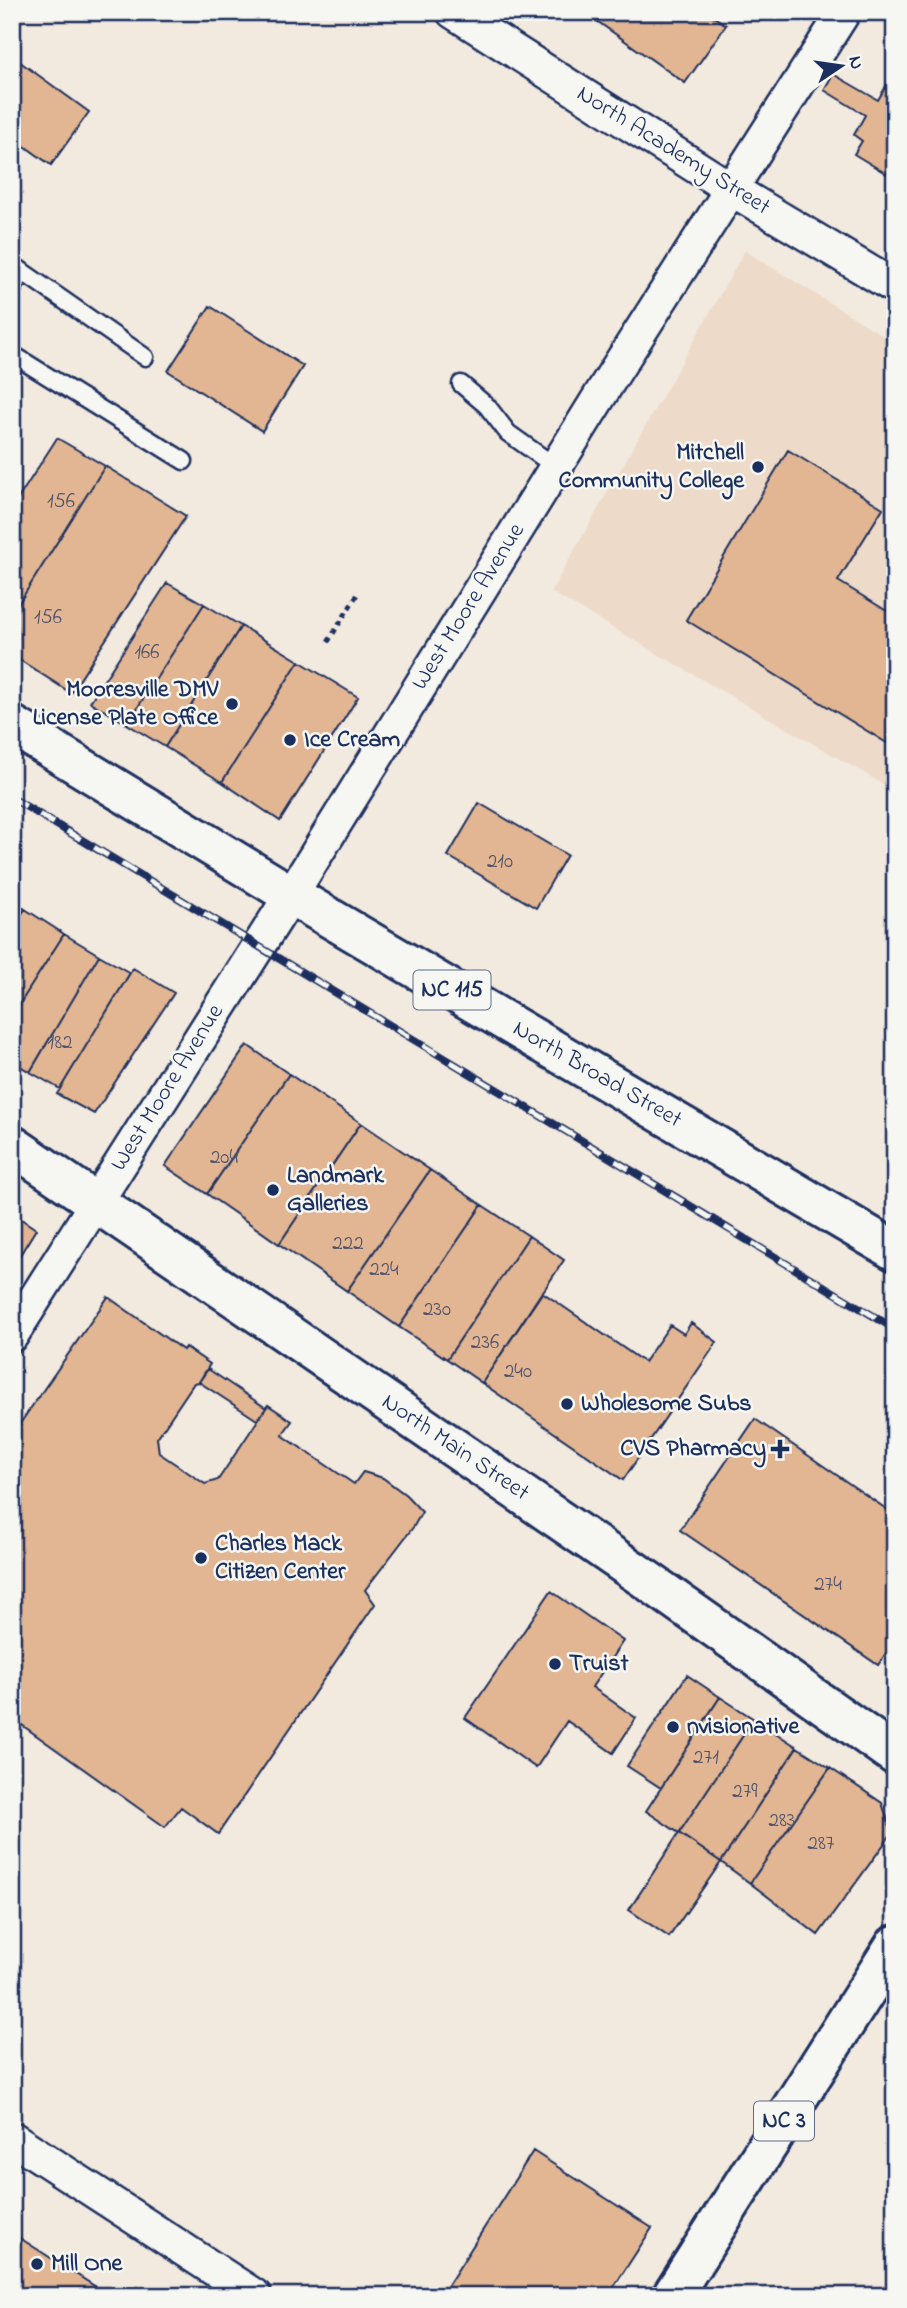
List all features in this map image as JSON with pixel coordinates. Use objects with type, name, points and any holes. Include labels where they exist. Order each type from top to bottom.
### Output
[{"type":"main road","name":"North Broad Street","points":[[12,725],[291,895],[895,1251]]},
{"type":"main road","name":"North Main Street","points":[[12,1145],[647,1580],[895,1755]]},
{"type":"main road","name":"NC 3","points":[[672,2296],[895,1945]]},
{"type":"street","name":"North Academy Street","points":[[453,12],[731,189],[895,287]]},
{"type":"street","name":"West Moore Avenue","points":[[12,1335],[844,12]]},
{"type":"street","points":[[12,2138],[255,2296]]},
{"type":"lane","points":[[12,289],[18,268],[145,357]]},
{"type":"lane","points":[[12,354],[184,461]]},
{"type":"lane","points":[[461,384],[487,406],[508,433],[556,467]]},
{"type":"path","points":[[328,642],[356,595]]},
{"type":"shaded area","name":"Mitchell Community College","points":[[745,251],[895,343],[895,791],[551,592]]},
{"type":"building","points":[[584,12],[707,12],[726,25],[685,83]]},
{"type":"building","points":[[16,59],[89,112],[51,165],[12,137],[12,65]]},
{"type":"building","points":[[895,71],[895,179],[854,154],[862,141],[854,135],[865,115],[824,90],[833,74],[878,100]]},
{"type":"building","points":[[210,306],[303,366],[262,431],[168,371]]},
{"type":"building","points":[[57,438],[105,466],[12,614],[12,508]]},
{"type":"building","points":[[788,450],[883,508],[838,581],[895,616],[895,748],[686,620]]},
{"type":"building","points":[[105,466],[186,516],[71,693],[12,655],[12,614]]},
{"type":"building","points":[[167,583],[204,604],[127,724],[90,702]]},
{"type":"building","points":[[204,604],[241,626],[165,747],[127,724]]},
{"type":"building","name":"Mooresville DMV License Plate Office","points":[[241,626],[299,661],[222,782],[165,747]]},
{"type":"building","name":"Ice Cream","points":[[299,661],[358,697],[280,821],[222,782]]},
{"type":"building","points":[[479,803],[567,855],[536,908],[448,856]]},
{"type":"building","points":[[12,900],[25,909],[12,929]]},
{"type":"building","points":[[25,909],[64,934],[12,1016],[12,929]]},
{"type":"building","points":[[64,934],[99,955],[30,1072],[12,1061],[12,1016]]},
{"type":"building","points":[[99,955],[130,973],[60,1089],[30,1072]]},
{"type":"building","points":[[133,968],[174,993],[94,1114],[57,1094]]},
{"type":"building","points":[[247,1045],[289,1074],[207,1194],[165,1166]]},
{"type":"building","points":[[289,1074],[361,1123],[279,1244],[207,1194]]},
{"type":"building","points":[[361,1123],[430,1170],[347,1291],[279,1244]]},
{"type":"building","points":[[430,1170],[482,1205],[399,1327],[347,1291]]},
{"type":"building","points":[[482,1205],[529,1236],[447,1359],[399,1327]]},
{"type":"building","points":[[12,1213],[36,1229],[12,1268]]},
{"type":"building","points":[[529,1236],[564,1260],[482,1383],[447,1359]]},
{"type":"building","points":[[542,1292],[644,1362],[670,1325],[684,1334],[691,1323],[717,1342],[623,1480],[482,1383]]},
{"type":"building","name":"Charles Mack Citizen Center","points":[[108,1297],[183,1350],[185,1347],[210,1364],[157,1438],[159,1453],[205,1484],[218,1480],[268,1405],[292,1421],[282,1435],[354,1484],[363,1472],[383,1478],[406,1495],[422,1512],[365,1590],[375,1604],[218,1834],[181,1807],[165,1827],[12,1718],[12,1435]]},
{"type":"building","points":[[208,1369],[266,1408],[257,1420],[199,1382]]},
{"type":"building","name":"CVS Pharmacy","points":[[755,1419],[895,1515],[895,1640],[878,1665],[680,1530]]},
{"type":"building","name":"Truist","points":[[551,1591],[623,1641],[592,1687],[636,1718],[613,1753],[567,1721],[536,1768],[465,1718]]},
{"type":"building","points":[[687,1675],[720,1697],[661,1788],[627,1766]]},
{"type":"building","points":[[720,1697],[754,1719],[679,1833],[646,1811]]},
{"type":"building","points":[[754,1719],[797,1747],[721,1862],[679,1833]]},
{"type":"building","points":[[797,1747],[830,1768],[750,1883],[721,1862]]},
{"type":"building","points":[[830,1768],[882,1803],[892,1833],[818,1935],[750,1883]]},
{"type":"building","points":[[679,1833],[721,1862],[669,1937],[629,1910]]},
{"type":"building","points":[[533,2151],[652,2228],[608,2296],[441,2296]]},
{"type":"building","name":"Mill One","points":[[12,2233],[110,2296],[12,2296]]},
{"type":"railway","points":[[12,798],[895,1329]]},
{"type":"place","name":"Mitchell Community College","points":[[758,467]]},
{"type":"place","name":"Mooresville DMV License Plate Office","points":[[232,704]]},
{"type":"place","name":"Ice Cream","points":[[290,740]]},
{"type":"place","name":"Landmark Galleries","points":[[273,1190]]},
{"type":"place","name":"Wholesome Subs","points":[[567,1404]]},
{"type":"place","name":"CVS Pharmacy","points":[[780,1449]]},
{"type":"place","name":"Charles Mack Citizen Center","points":[[201,1558]]},
{"type":"place","name":"Truist","points":[[555,1664]]},
{"type":"place","name":"nvisionative","points":[[673,1727]]},
{"type":"place","name":"Mill One","points":[[37,2264]]}]
